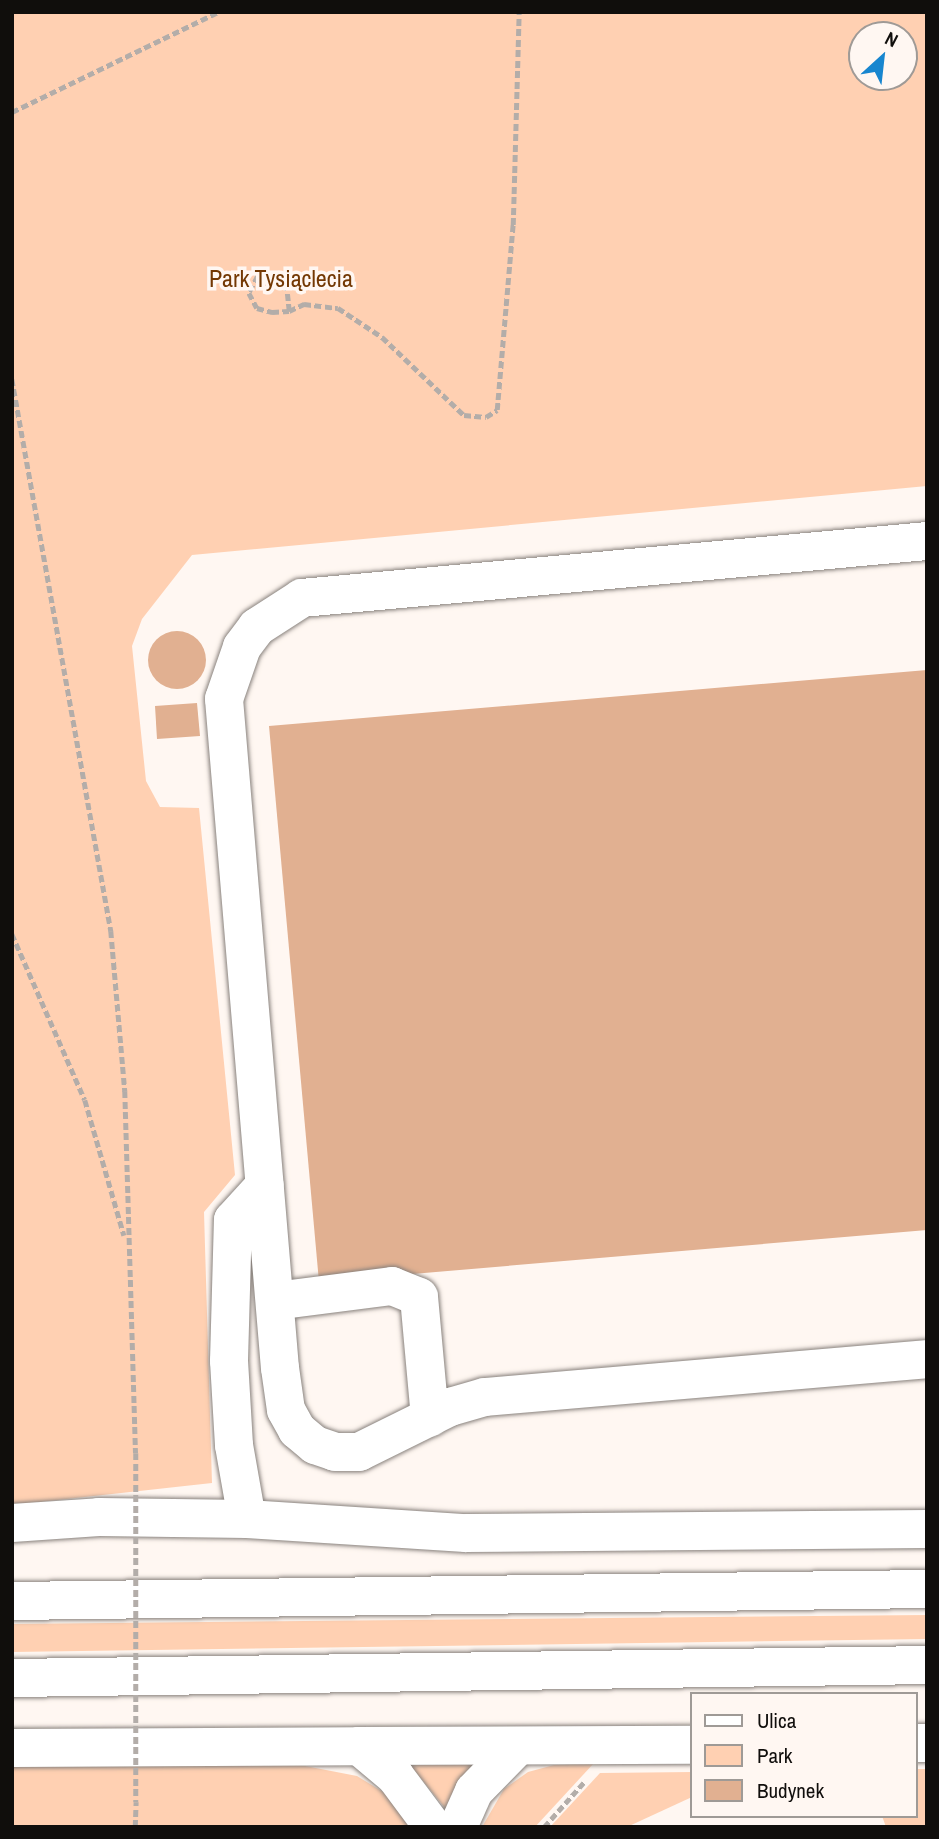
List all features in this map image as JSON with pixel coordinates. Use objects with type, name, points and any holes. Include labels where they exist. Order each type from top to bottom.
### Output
[{"type":"main road","points":[[927,541],[302,598],[257,627],[242,648],[224,699],[275,1301],[286,1410],[297,1430],[315,1444],[335,1452],[359,1452],[430,1418],[485,1397],[927,1359]]},
{"type":"main road","points":[[247,1519],[234,1445],[229,1361],[233,1220],[265,1185]]},
{"type":"main road","points":[[275,1301],[392,1286],[419,1297],[430,1418]]},
{"type":"main road","points":[[12,1523],[99,1517],[247,1519],[466,1533],[927,1530]]},
{"type":"main road","points":[[12,1601],[927,1589]]},
{"type":"main road","points":[[12,1678],[927,1665]]},
{"type":"main road","points":[[12,1748],[690,1745]]},
{"type":"main road","points":[[359,1746],[395,1776],[433,1827]]},
{"type":"main road","points":[[458,1827],[474,1791],[517,1747]]},
{"type":"path","points":[[12,112],[218,12]]},
{"type":"path","points":[[289,310],[286,282],[276,274],[258,275],[249,293],[257,308],[289,310],[304,304],[338,308],[382,337],[464,415],[486,417],[498,410],[513,225],[519,12]]},
{"type":"path","points":[[12,379],[111,931],[125,1091],[127,1242],[136,1453],[135,1827]]},
{"type":"path","points":[[12,934],[85,1100],[127,1242]]},
{"type":"green space","name":"Park Tysiąclecia","points":[[12,12],[927,12],[927,486],[192,555],[142,619],[132,646],[146,781],[160,807],[199,808],[235,1175],[204,1212],[212,1483],[12,1505]]},
{"type":"green space","points":[[927,1615],[927,1639],[12,1652],[12,1624]]},
{"type":"green space","points":[[594,1763],[535,1827],[482,1827],[504,1789],[528,1772],[554,1765]]},
{"type":"green space","points":[[295,1764],[357,1776],[388,1795],[417,1827],[12,1827],[12,1766]]},
{"type":"green space","points":[[471,1764],[476,1765],[449,1813],[410,1765]]},
{"type":"green space","points":[[918,1769],[927,1769],[927,1827],[886,1827],[883,1818],[918,1818]]},
{"type":"green space","points":[[690,1772],[690,1798],[627,1827],[550,1827],[600,1773]]},
{"type":"building","points":[[177,631],[188,633],[201,644],[206,660],[204,671],[193,684],[177,689],[166,687],[153,676],[148,660],[150,649],[161,636]]},
{"type":"building","points":[[927,670],[927,1230],[319,1282],[269,726]]},
{"type":"building","points":[[197,703],[200,736],[157,739],[155,706]]}]
